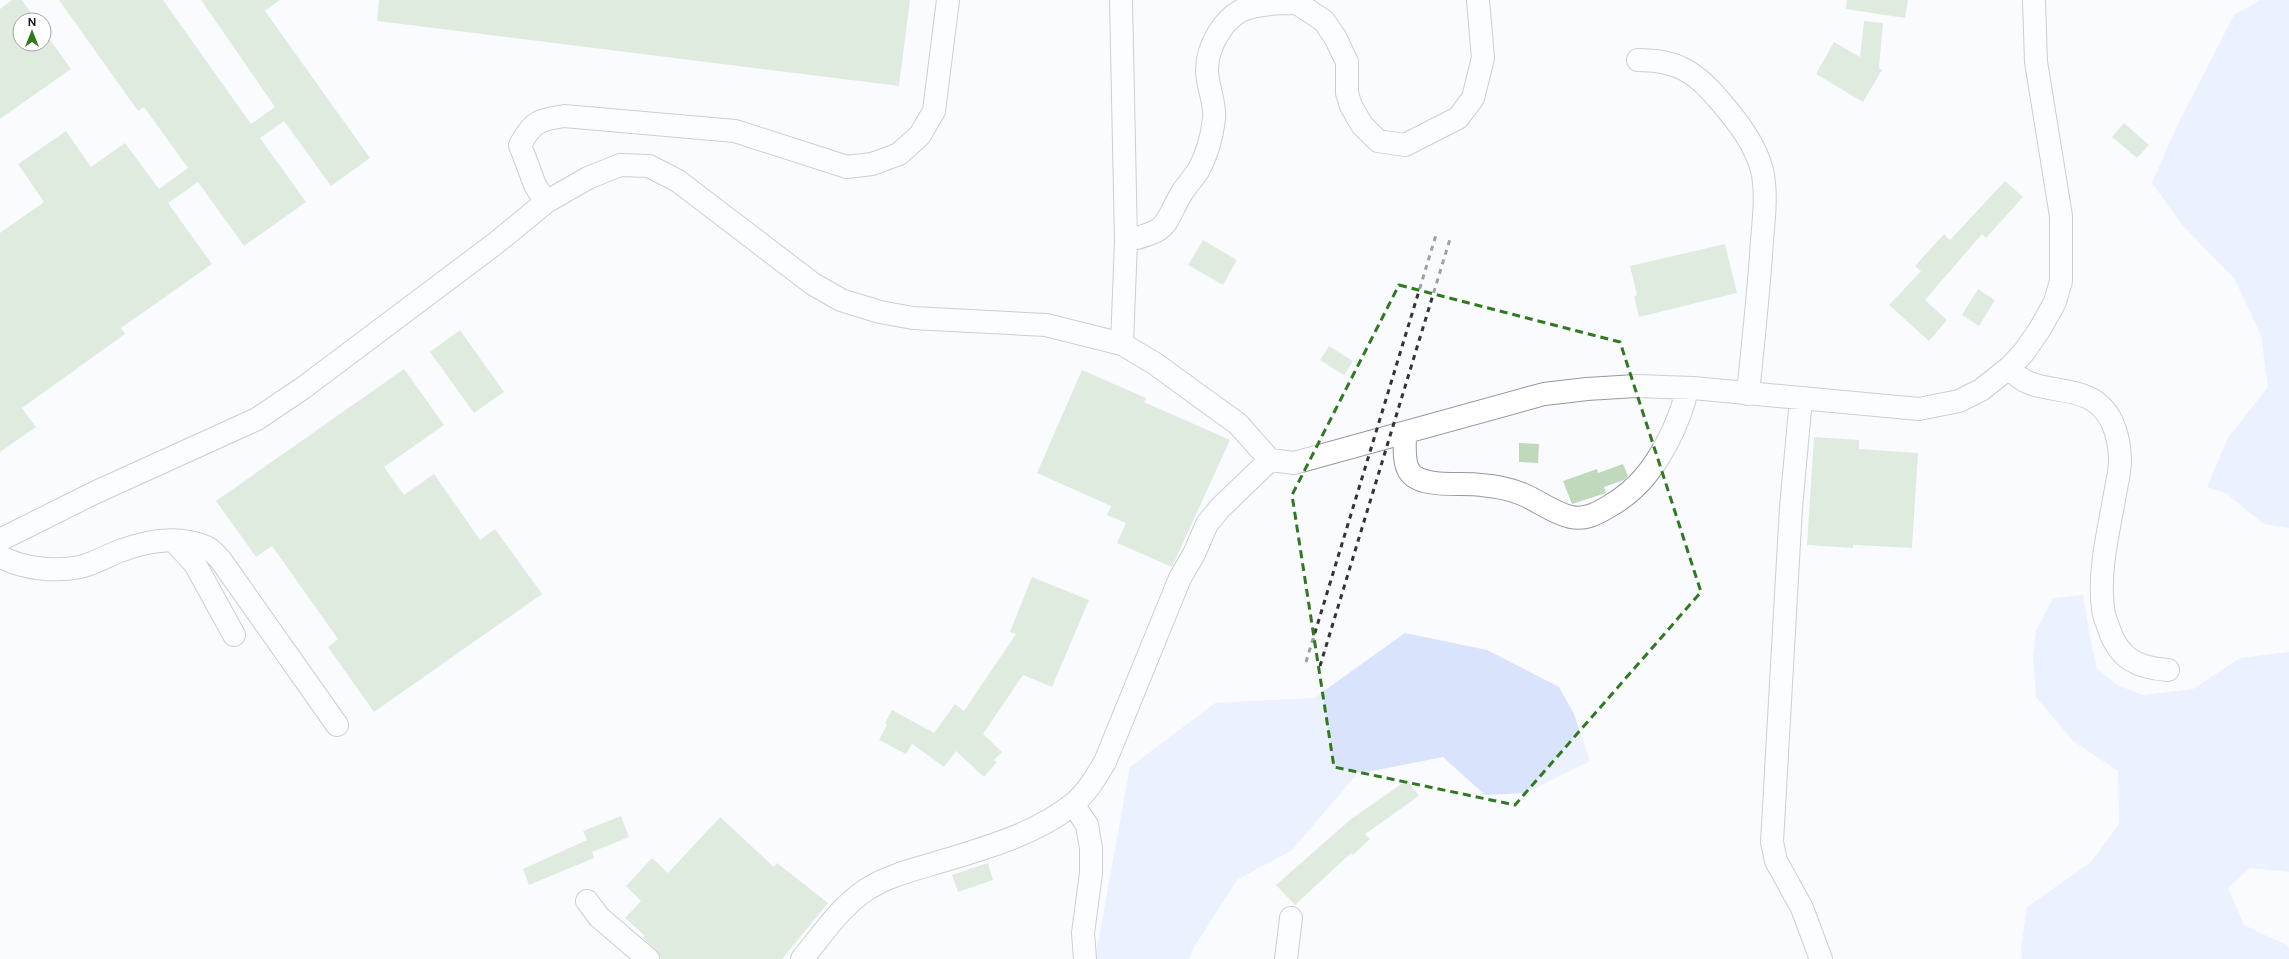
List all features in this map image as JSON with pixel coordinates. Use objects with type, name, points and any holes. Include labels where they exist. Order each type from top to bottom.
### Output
[{"type":"street","points":[[546,202],[535,185],[520,145],[527,132],[542,119],[564,116],[734,131],[847,167],[872,164],[899,154],[920,135],[934,111],[948,0]]},
{"type":"street","points":[[1121,0],[1126,242],[1122,344]]},
{"type":"street","points":[[1126,242],[1153,234],[1165,227],[1183,191],[1198,170],[1210,142],[1214,116],[1207,70],[1209,51],[1222,29],[1236,13],[1248,8],[1297,2],[1324,21],[1347,62],[1347,93],[1351,106],[1362,125],[1378,141],[1405,145],[1458,118],[1473,98],[1483,58],[1478,0]]},
{"type":"street","points":[[0,540],[100,490],[257,419],[303,388],[496,243],[546,202],[588,178],[620,165],[649,166],[678,180],[813,284],[841,300],[880,312],[913,318],[1046,325],[1122,344],[1154,363],[1238,424],[1270,460],[1294,463],[1544,394],[1636,386],[1686,388],[1919,409],[1959,401],[1981,390],[2010,367],[2040,329],[2055,302],[2061,281],[2061,216],[2036,62],[2034,0]]},
{"type":"street","points":[[1638,60],[1662,60],[1679,66],[1708,86],[1741,125],[1754,148],[1762,171],[1764,210],[1748,394]]},
{"type":"street","points":[[2010,367],[2016,376],[2030,384],[2072,391],[2090,398],[2111,421],[2117,439],[2120,461],[2102,583],[2103,609],[2115,645],[2127,658],[2151,669],[2168,670]]},
{"type":"street","points":[[1405,433],[1405,456],[1409,472],[1421,481],[1480,484],[1522,493],[1552,510],[1572,517],[1590,517],[1633,490],[1648,475],[1662,454],[1682,411],[1686,388]]},
{"type":"street","points":[[1801,399],[1791,507],[1772,842],[1776,861],[1802,908],[1821,959]]},
{"type":"street","points":[[802,959],[846,906],[866,890],[897,874],[1018,836],[1049,820],[1073,804],[1093,783],[1105,762],[1180,578],[1194,554],[1207,524],[1220,508],[1270,460]]},
{"type":"street","points":[[174,541],[195,564],[234,635]]},
{"type":"street","points":[[0,556],[20,564],[46,569],[66,569],[81,567],[147,542],[185,541],[208,548],[220,559],[337,725]]},
{"type":"street","points":[[1073,804],[1087,825],[1091,848],[1091,873],[1083,933],[1085,959]]},
{"type":"street","points":[[587,901],[599,917],[648,959]]},
{"type":"street","points":[[1286,959],[1291,918]]},
{"type":"highlighted area","points":[[1399,285],[1620,342],[1701,592],[1515,805],[1334,767],[1292,495]]},
{"type":"shaded area","points":[[2260,0],[2289,0],[2289,528],[2264,524],[2227,494],[2207,487],[2228,438],[2268,387],[2261,335],[2234,278],[2183,226],[2152,183],[2176,128],[2234,15]]},
{"type":"shaded area","points":[[2083,595],[2097,669],[2117,685],[2143,695],[2193,689],[2240,658],[2289,652],[2289,872],[2250,868],[2228,888],[2244,925],[2286,945],[2289,948],[2289,959],[2022,959],[2021,949],[2027,907],[2091,862],[2119,824],[2118,771],[2073,741],[2036,697],[2033,657],[2036,631],[2053,598]]},
{"type":"shaded area","points":[[1405,633],[1487,650],[1559,687],[1574,714],[1590,761],[1526,793],[1485,795],[1443,757],[1357,774],[1292,850],[1237,880],[1194,947],[1189,959],[1095,959],[1130,767],[1215,703],[1314,698]]},
{"type":"building","points":[[12,0],[22,0],[30,12],[12,12],[12,52],[52,52],[52,42],[71,69],[0,119],[0,9]]},
{"type":"building","points":[[59,0],[163,0],[251,124],[275,107],[201,0],[280,0],[265,11],[370,158],[331,186],[284,121],[260,138],[306,202],[244,246],[198,182],[168,203],[212,264],[121,328],[125,334],[22,408],[36,427],[0,452],[0,233],[44,202],[18,164],[66,131],[91,167],[125,143],[159,189],[188,168],[144,107],[138,111]]},
{"type":"building","points":[[379,0],[910,0],[899,86],[377,21]]},
{"type":"building","points":[[1847,0],[1908,0],[1905,18],[1846,9]]},
{"type":"building","points":[[1864,21],[1883,23],[1879,68],[1882,70],[1863,102],[1816,74],[1834,42],[1860,57]]},
{"type":"building","points":[[2124,123],[2149,145],[2137,158],[2112,137]]},
{"type":"building","points":[[2005,181],[2023,197],[1986,238],[1982,234],[1925,300],[1947,320],[1929,341],[1889,305],[1921,271],[1915,266],[1944,234],[1950,240]]},
{"type":"building","points":[[1203,240],[1237,260],[1223,285],[1188,265]]},
{"type":"building","points":[[1725,244],[1737,293],[1639,317],[1634,296],[1637,295],[1630,266]]},
{"type":"building","points":[[1978,289],[1995,300],[1979,326],[1962,315]]},
{"type":"building","points":[[460,330],[504,392],[474,413],[430,352]]},
{"type":"building","points":[[1329,346],[1353,361],[1344,375],[1320,360]]},
{"type":"building","points":[[404,369],[444,425],[384,467],[404,495],[434,474],[480,540],[495,529],[542,594],[374,712],[328,647],[338,639],[272,546],[256,557],[216,501]]},
{"type":"building","points":[[1082,370],[1146,398],[1144,402],[1230,440],[1172,567],[1117,543],[1126,523],[1107,515],[1111,506],[1037,473]]},
{"type":"building","points":[[1814,437],[1859,440],[1859,449],[1918,453],[1912,548],[1853,545],[1853,548],[1807,545]]},
{"type":"building","points":[[1519,443],[1539,444],[1538,463],[1519,462]]},
{"type":"building","points":[[1623,464],[1628,476],[1624,480],[1604,487],[1606,493],[1572,504],[1563,481],[1597,469],[1598,473]]},
{"type":"building","points":[[1032,577],[1089,600],[1052,687],[1023,675],[983,734],[1002,752],[994,760],[997,762],[984,777],[956,751],[944,767],[912,744],[906,754],[879,740],[887,725],[885,723],[892,710],[934,733],[955,704],[964,711],[1016,634],[1010,632]]},
{"type":"building","points":[[1407,780],[1419,796],[1365,834],[1370,839],[1353,855],[1351,853],[1295,905],[1276,885],[1351,819]]},
{"type":"building","points":[[621,816],[629,837],[592,852],[594,858],[529,885],[523,869],[587,840],[583,831]]},
{"type":"building","points":[[720,817],[774,867],[777,863],[828,903],[782,959],[660,959],[656,950],[643,938],[645,936],[625,918],[641,901],[626,886],[652,858],[668,873]]},
{"type":"building","points":[[988,863],[993,880],[958,892],[952,875]]},
{"type":"railway","points":[[1306,662],[1436,235]]},
{"type":"railway","points":[[1320,666],[1450,239]]}]
